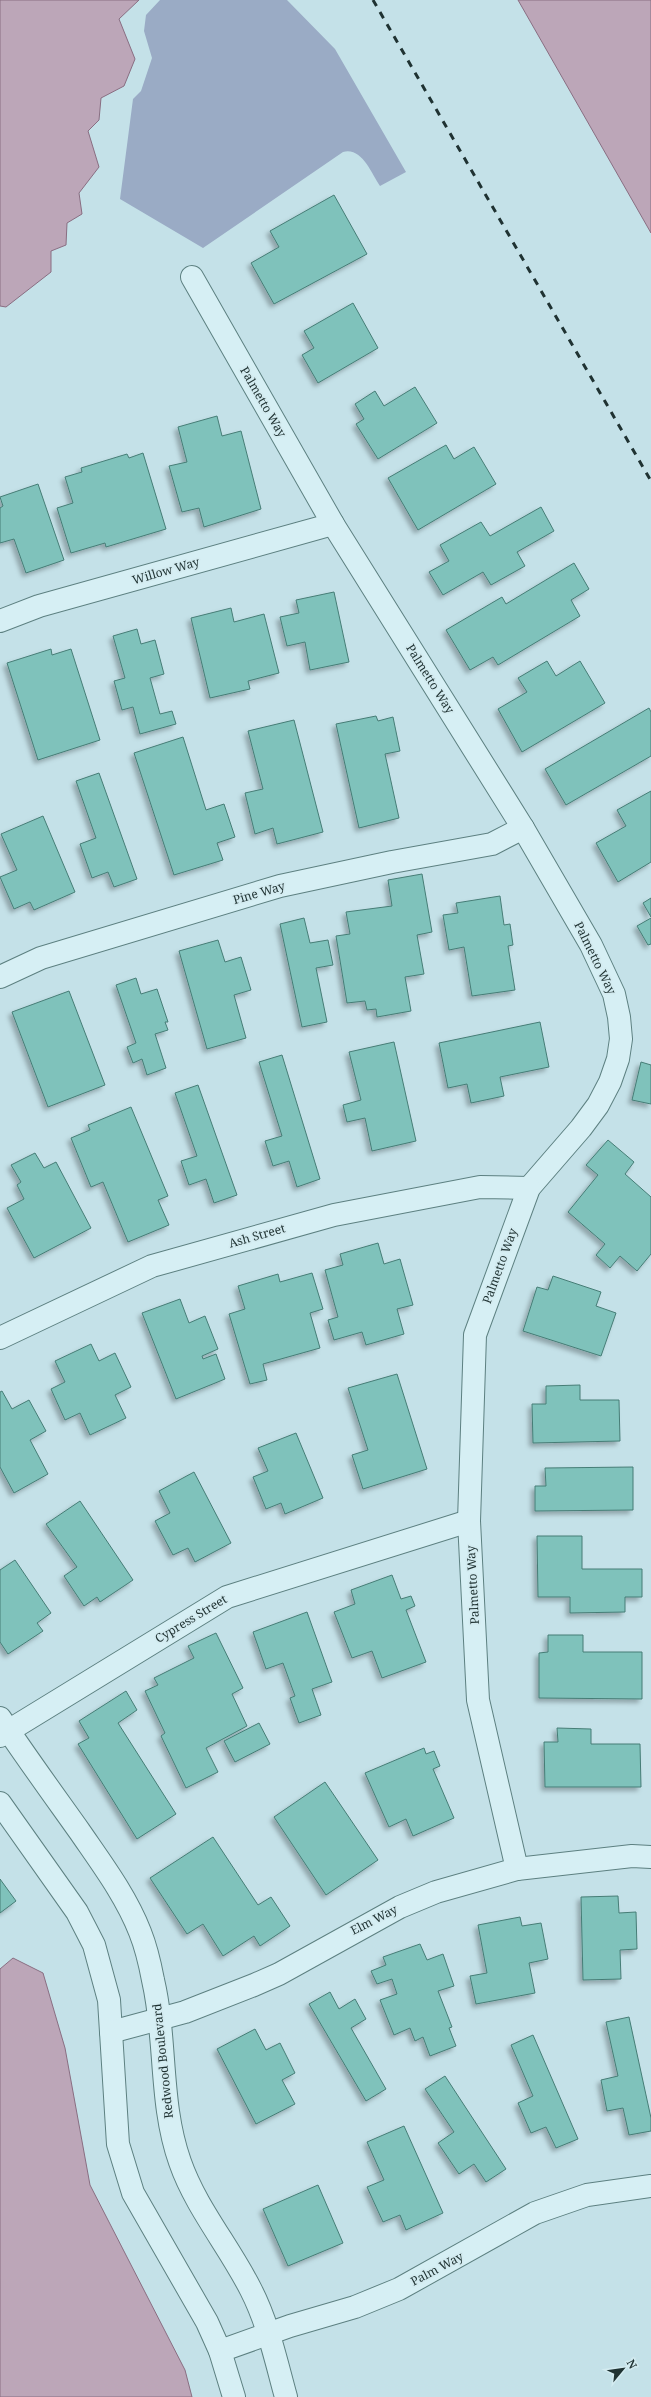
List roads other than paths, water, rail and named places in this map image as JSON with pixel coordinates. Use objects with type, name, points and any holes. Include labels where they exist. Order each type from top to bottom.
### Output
[{"type":"street","name":"Palmetto Way","points":[[192,277],[333,524],[522,828],[605,973],[614,994],[621,1039],[618,1059],[610,1082],[598,1105],[529,1188],[475,1335],[470,1521],[478,1700],[517,1869]]},
{"type":"street","name":"Willow Way","points":[[0,621],[39,606],[333,524]]},
{"type":"street","name":"Pine Way","points":[[0,977],[41,958],[280,886],[392,862],[492,844],[522,828]]},
{"type":"street","name":"Ash Street","points":[[0,1338],[152,1266],[334,1215],[480,1187],[529,1188]]},
{"type":"street","name":"Cypress Street","points":[[3,1728],[227,1597],[470,1521]]},
{"type":"street","name":"Redwood Boulevard","points":[[3,1728],[98,1858],[126,1901],[141,1933],[161,2020],[165,2089],[171,2130],[179,2160],[191,2191],[233,2256],[252,2292],[268,2333],[286,2397]]},
{"type":"street","points":[[0,1803],[77,1912],[94,1945],[109,2000],[118,2144],[133,2193],[163,2248],[198,2303],[220,2351],[234,2397]]},
{"type":"street","name":"Elm Way","points":[[111,2032],[161,2020],[225,1997],[279,1974],[400,1907],[436,1892],[517,1869],[632,1856],[651,1857]]},
{"type":"street","name":"Palm Way","points":[[220,2351],[268,2333],[356,2307],[399,2289],[535,2213],[587,2195],[651,2186]]},
{"type":"railway","points":[[373,0],[651,481]]}]
